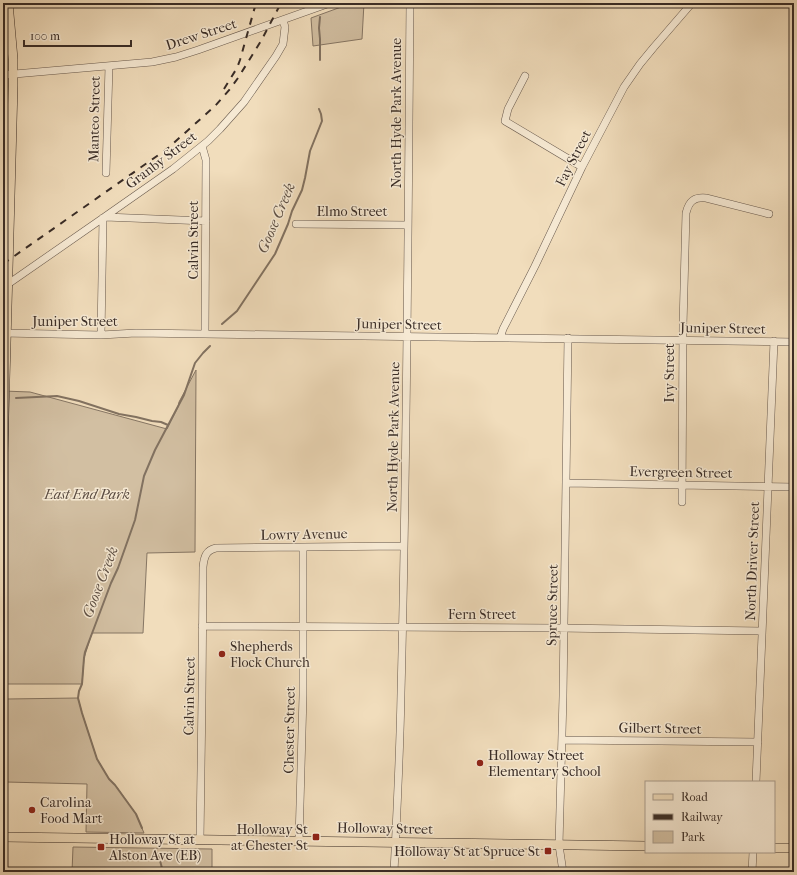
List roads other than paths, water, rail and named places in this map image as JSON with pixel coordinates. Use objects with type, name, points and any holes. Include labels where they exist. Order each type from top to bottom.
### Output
[{"type":"main road","points":[[3,453],[5,333],[8,284],[7,141],[13,74],[8,3]]},
{"type":"main road","name":"Holloway Street","points":[[3,837],[645,846]]},
{"type":"main road","points":[[775,848],[794,848]]},
{"type":"street","name":"Drew Street","points":[[3,74],[152,62],[176,57],[330,3]]},
{"type":"street","name":"North Hyde Park Avenue","points":[[394,872],[401,695],[408,337],[410,3]]},
{"type":"street","name":"Fay Street","points":[[500,338],[582,167],[624,87],[640,64],[692,3]]},
{"type":"street","name":"Granby Street","points":[[8,284],[173,169],[202,146],[220,129],[239,108],[283,44],[285,27],[283,20]]},
{"type":"street","name":"Manteo Street","points":[[106,173],[109,66]]},
{"type":"street","points":[[524,76],[508,109],[505,121],[582,167]]},
{"type":"street","name":"Calvin Street","points":[[202,146],[206,160],[205,334]]},
{"type":"street","name":"Ivy Street","points":[[682,502],[683,340],[687,207],[690,202],[700,197],[769,214]]},
{"type":"street","points":[[101,334],[104,218],[206,221]]},
{"type":"street","name":"Elmo Street","points":[[296,224],[408,225]]},
{"type":"street","name":"Juniper Street","points":[[5,333],[136,333],[794,342]]},
{"type":"street","name":"Spruce Street","points":[[563,872],[559,845],[567,483],[568,338]]},
{"type":"street","name":"North Driver Street","points":[[756,781],[774,341]]},
{"type":"street","name":"Evergreen Street","points":[[567,483],[794,487]]},
{"type":"street","name":"Lowry Avenue","points":[[206,553],[210,549],[216,548],[404,546]]},
{"type":"street","name":"Chester Street","points":[[299,841],[303,695],[303,548]]},
{"type":"street","name":"Calvin Street","points":[[200,840],[202,567],[206,553]]},
{"type":"street","name":"Fern Street","points":[[202,626],[762,630]]},
{"type":"street","name":"Gilbert Street","points":[[562,740],[758,742]]},
{"type":"street","points":[[752,872],[753,853]]},
{"type":"waterway","name":"Goose Creek","points":[[320,17],[320,60]]},
{"type":"waterway","name":"Goose Creek","points":[[222,324],[237,311],[275,254],[302,190],[310,151],[322,121],[319,109]]},
{"type":"waterway","name":"Goose Creek","points":[[142,828],[136,814],[109,779],[97,759],[78,698],[82,684],[85,652],[135,520],[144,476],[155,450],[184,395],[195,363],[210,346]]},
{"type":"waterway","points":[[16,398],[57,396],[79,401],[119,414],[161,422],[168,425]]},
{"type":"waterway","name":"Goose Creek","points":[[158,853],[163,872]]},
{"type":"railway","points":[[224,89],[237,68],[240,60],[256,3]]},
{"type":"railway","points":[[3,264],[167,149],[215,106],[238,78],[261,41],[281,3]]},
{"type":"place","name":"Shepherds Flock Church","points":[[222,654]]},
{"type":"place","name":"Holloway Street Elementary School","points":[[480,763]]},
{"type":"place","name":"Carolina Food Mart","points":[[32,810]]},
{"type":"place","name":"Holloway St at Chester St","points":[[316,837]]},
{"type":"place","name":"Holloway St at Alston Ave (EB)","points":[[101,847]]},
{"type":"place","name":"Holloway St at Spruce St","points":[[548,851]]},
{"type":"park label","name":"East End Park","points":[[87,494]]}]
